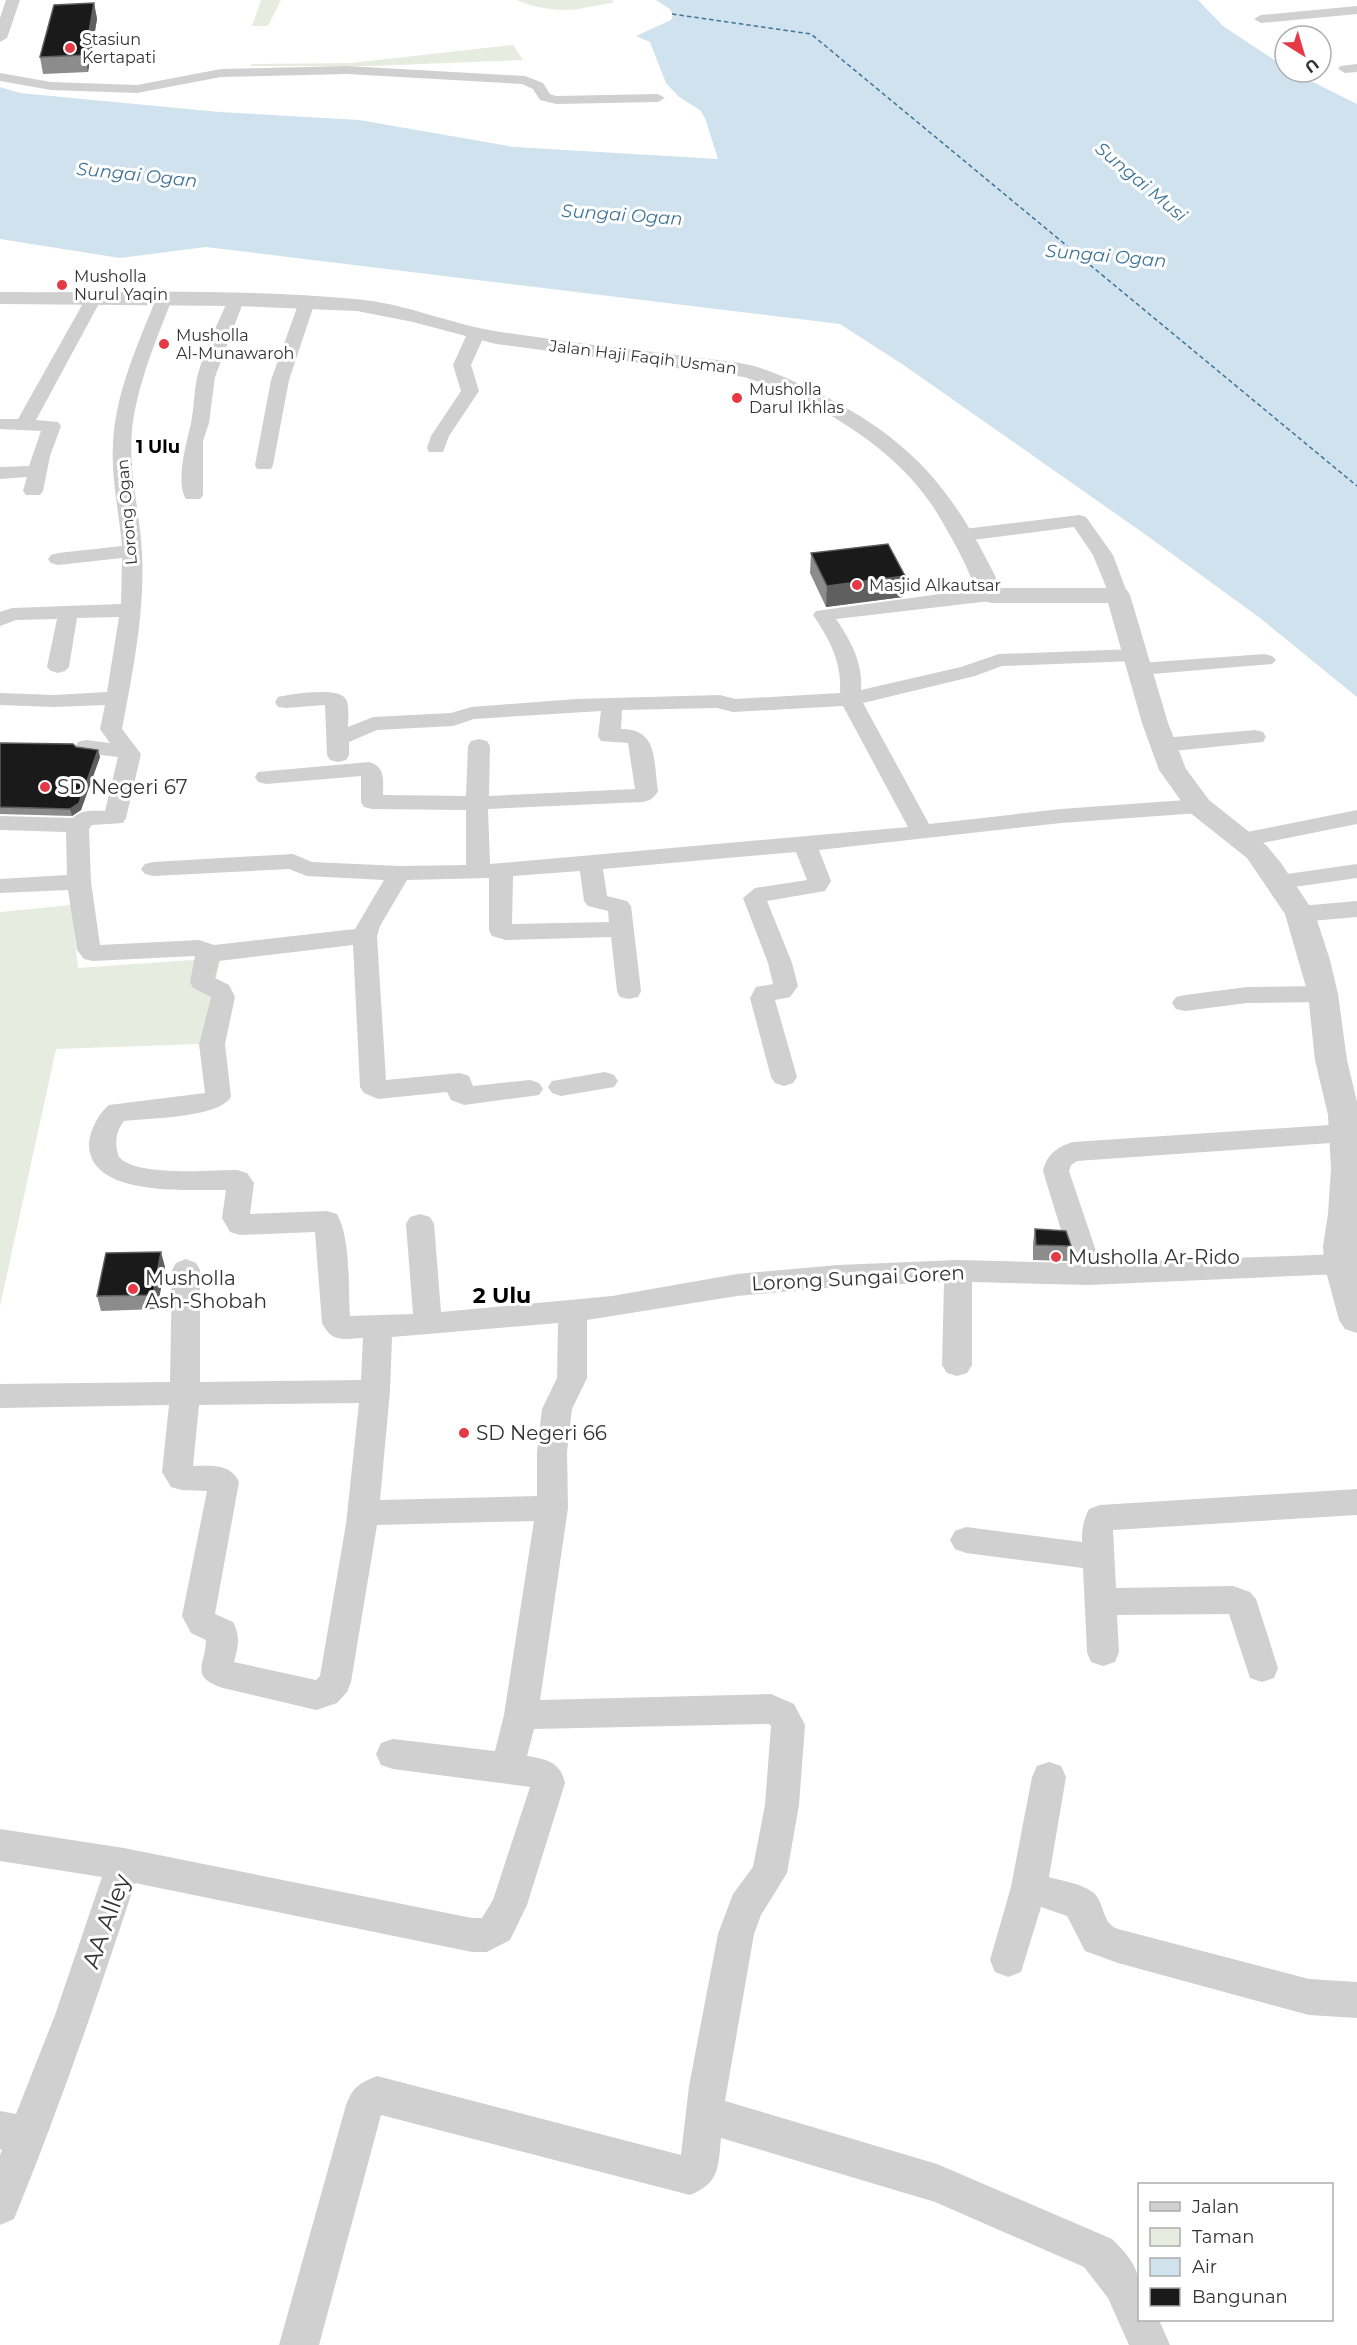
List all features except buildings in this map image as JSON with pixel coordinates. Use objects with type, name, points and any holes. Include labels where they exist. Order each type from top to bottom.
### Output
[{"type":"street","points":[[0,38],[13,0]]},
{"type":"street","points":[[1262,19],[1357,10]]},
{"type":"street","points":[[0,77],[51,86],[136,88],[161,87],[221,73],[347,70],[525,80],[538,86],[544,97],[556,100],[658,98]]},
{"type":"street","name":"Jalan Haji Faqih Usman","points":[[0,298],[236,300],[307,302],[375,308],[476,334],[725,367],[768,378],[856,420],[891,445],[930,486],[948,509],[964,535],[992,596]]},
{"type":"street","points":[[24,425],[94,298]]},
{"type":"street","name":"Lorong Ogan","points":[[128,751],[111,729],[132,610],[132,551],[121,474],[123,430],[132,382],[164,299]]},
{"type":"street","points":[[193,495],[194,441],[200,423],[206,377],[236,300]]},
{"type":"street","points":[[264,465],[280,380],[307,302]]},
{"type":"street","points":[[436,448],[440,436],[470,391],[462,364],[476,334]]},
{"type":"street","points":[[0,424],[52,426],[41,456],[33,491]]},
{"type":"street","points":[[2,476],[39,471]]},
{"type":"street","points":[[964,535],[1080,521],[1103,555],[1118,595],[1168,757],[1198,804],[1257,852],[1280,882],[1300,914],[1323,994],[1332,1060],[1345,1124],[1351,1213],[1340,1246],[1341,1264],[1357,1320]]},
{"type":"street","points":[[58,559],[132,551]]},
{"type":"street","points":[[922,832],[850,699],[851,681],[842,643],[823,615],[929,601],[992,596],[1118,595]]},
{"type":"street","points":[[1,614],[132,610]]},
{"type":"street","points":[[58,667],[69,612]]},
{"type":"street","points":[[338,739],[373,724],[453,718],[471,713],[612,704],[720,701],[733,706],[850,699],[968,672],[999,660],[1138,662],[1265,660]]},
{"type":"street","points":[[0,699],[54,701],[117,698]]},
{"type":"street","points":[[286,702],[330,698],[336,700],[338,771]]},
{"type":"street","points":[[266,777],[371,770],[371,801],[477,814],[640,796],[646,793],[638,740],[631,736],[609,736],[612,704]]},
{"type":"street","points":[[1168,757],[1255,737]]},
{"type":"street","points":[[478,872],[479,746]]},
{"type":"street","points":[[86,747],[128,751],[130,754],[115,818],[86,818],[77,828],[79,882],[89,950],[93,953],[199,948],[206,949],[207,954],[365,936]]},
{"type":"street","points":[[153,869],[292,861],[307,869],[400,873],[502,871],[805,844],[1062,816],[1198,804]]},
{"type":"street","points":[[1242,840],[1357,817]]},
{"type":"street","points":[[0,823],[71,824],[77,828]]},
{"type":"street","points":[[784,1077],[762,998],[765,993],[782,991],[786,986],[780,963],[755,898],[764,893],[814,888],[819,883],[805,844]]},
{"type":"street","points":[[591,863],[596,902],[618,905],[623,929],[629,991]]},
{"type":"street","points":[[502,871],[499,882],[502,931],[623,929]]},
{"type":"street","points":[[1280,882],[1357,871]]},
{"type":"street","points":[[400,873],[368,926],[365,936],[373,1087],[378,1090],[460,1082],[460,1094],[463,1096],[530,1089]]},
{"type":"street","points":[[0,886],[79,882]]},
{"type":"street","points":[[1300,914],[1357,909]]},
{"type":"street","name":"Lorong Sungai Goren","points":[[207,954],[202,982],[215,988],[224,998],[212,1044],[218,1097],[208,1103],[118,1112],[113,1116],[103,1139],[102,1150],[111,1166],[120,1172],[140,1176],[239,1181],[236,1218],[240,1225],[327,1221],[331,1244],[337,1326],[378,1328],[612,1307],[737,1285],[838,1276],[958,1271],[1089,1274],[1341,1264]]},
{"type":"street","points":[[1185,1003],[1247,995],[1323,994]]},
{"type":"street","points":[[561,1087],[606,1081]]},
{"type":"street","points":[[1089,1274],[1056,1170],[1062,1156],[1073,1152],[1345,1124]]},
{"type":"street","points":[[420,1224],[428,1324]]},
{"type":"street","points":[[186,1270],[185,1393],[178,1475],[182,1478],[220,1479],[224,1482],[198,1616],[202,1623],[222,1632],[223,1644],[216,1663],[216,1670],[223,1674],[316,1695],[331,1688],[335,1682],[363,1513],[375,1391],[378,1328]]},
{"type":"street","points":[[957,1365],[958,1271]]},
{"type":"street","points":[[393,1754],[507,1767],[521,1715],[553,1508],[552,1452],[557,1409],[572,1378],[573,1310]]},
{"type":"street","points":[[0,1396],[375,1391]]},
{"type":"street","points":[[1104,1652],[1097,1526],[1100,1518],[1357,1502]]},
{"type":"street","points":[[363,1513],[553,1508]]},
{"type":"street","points":[[966,1540],[1099,1557]]},
{"type":"street","points":[[1102,1602],[1233,1600],[1239,1602],[1245,1609],[1262,1668]]},
{"type":"street","points":[[299,2345],[365,2105],[372,2097],[377,2095],[690,2176],[698,2169],[704,2114],[736,1934],[746,1906],[769,1873],[782,1805],[788,1725],[782,1714],[771,1709],[521,1715]]},
{"type":"street","name":"AA Alley","points":[[0,2205],[14,2133],[99,1941],[124,1864],[470,1935],[488,1935],[497,1928],[503,1918],[549,1783],[548,1778],[542,1774],[507,1767]]},
{"type":"street","points":[[1008,1960],[1029,1887],[1049,1777]]},
{"type":"street","points":[[0,1845],[124,1864]]},
{"type":"street","points":[[1029,1887],[1079,1903],[1085,1910],[1093,1933],[1098,1939],[1309,1997],[1357,2000]]},
{"type":"street","points":[[704,2114],[937,2183],[1098,2253],[1109,2262],[1118,2275],[1138,2319]]},
{"type":"street","points":[[1139,2321],[1150,2345]]},
{"type":"green space","points":[[261,0],[281,0],[268,26],[252,26]]},
{"type":"green space","points":[[517,0],[613,0],[613,3],[579,9],[556,10]]},
{"type":"green space","points":[[513,45],[523,60],[371,66],[251,66],[251,64],[351,63]]},
{"type":"green space","points":[[71,905],[78,968],[221,958],[199,1044],[56,1049],[0,1306],[0,912]]},
{"type":"water","points":[[656,0],[1198,0],[1223,26],[1273,59],[1273,84],[1317,84],[1357,104],[1357,697],[1260,618],[1146,535],[905,366],[840,324],[206,247],[120,258],[0,239],[0,87],[20,93],[219,112],[359,120],[514,147],[718,159],[705,118],[700,110],[679,97],[666,83],[650,42],[636,36],[671,20],[673,15],[670,9]]},
{"type":"ferry route","points":[[672,14],[811,34],[1357,486]]},
{"type":"place","name":"Stasiun Kertapati","points":[[70,48]]},
{"type":"place","name":"Musholla Nurul Yaqin","points":[[62,285]]},
{"type":"place","name":"Musholla Al-Munawaroh","points":[[164,344]]},
{"type":"place","name":"Musholla Darul Ikhlas","points":[[737,398]]},
{"type":"place","name":"Masjid Alkautsar","points":[[857,585]]},
{"type":"place","name":"SD Negeri 67","points":[[45,787]]},
{"type":"place","name":"Musholla Ar-Rido","points":[[1056,1257]]},
{"type":"place","name":"Musholla Ash-Shobah","points":[[133,1289]]},
{"type":"place","name":"SD Negeri 66","points":[[464,1433]]},
{"type":"district","name":"1 Ulu","points":[[158,447]]},
{"type":"district","name":"2 Ulu","points":[[502,1295]]},
{"type":"water label","name":"Sungai Ogan","points":[[137,175]]},
{"type":"water label","name":"Sungai Musi","points":[[1141,182]]},
{"type":"water label","name":"Sungai Ogan","points":[[622,215]]},
{"type":"water label","name":"Sungai Ogan","points":[[1106,256]]}]
